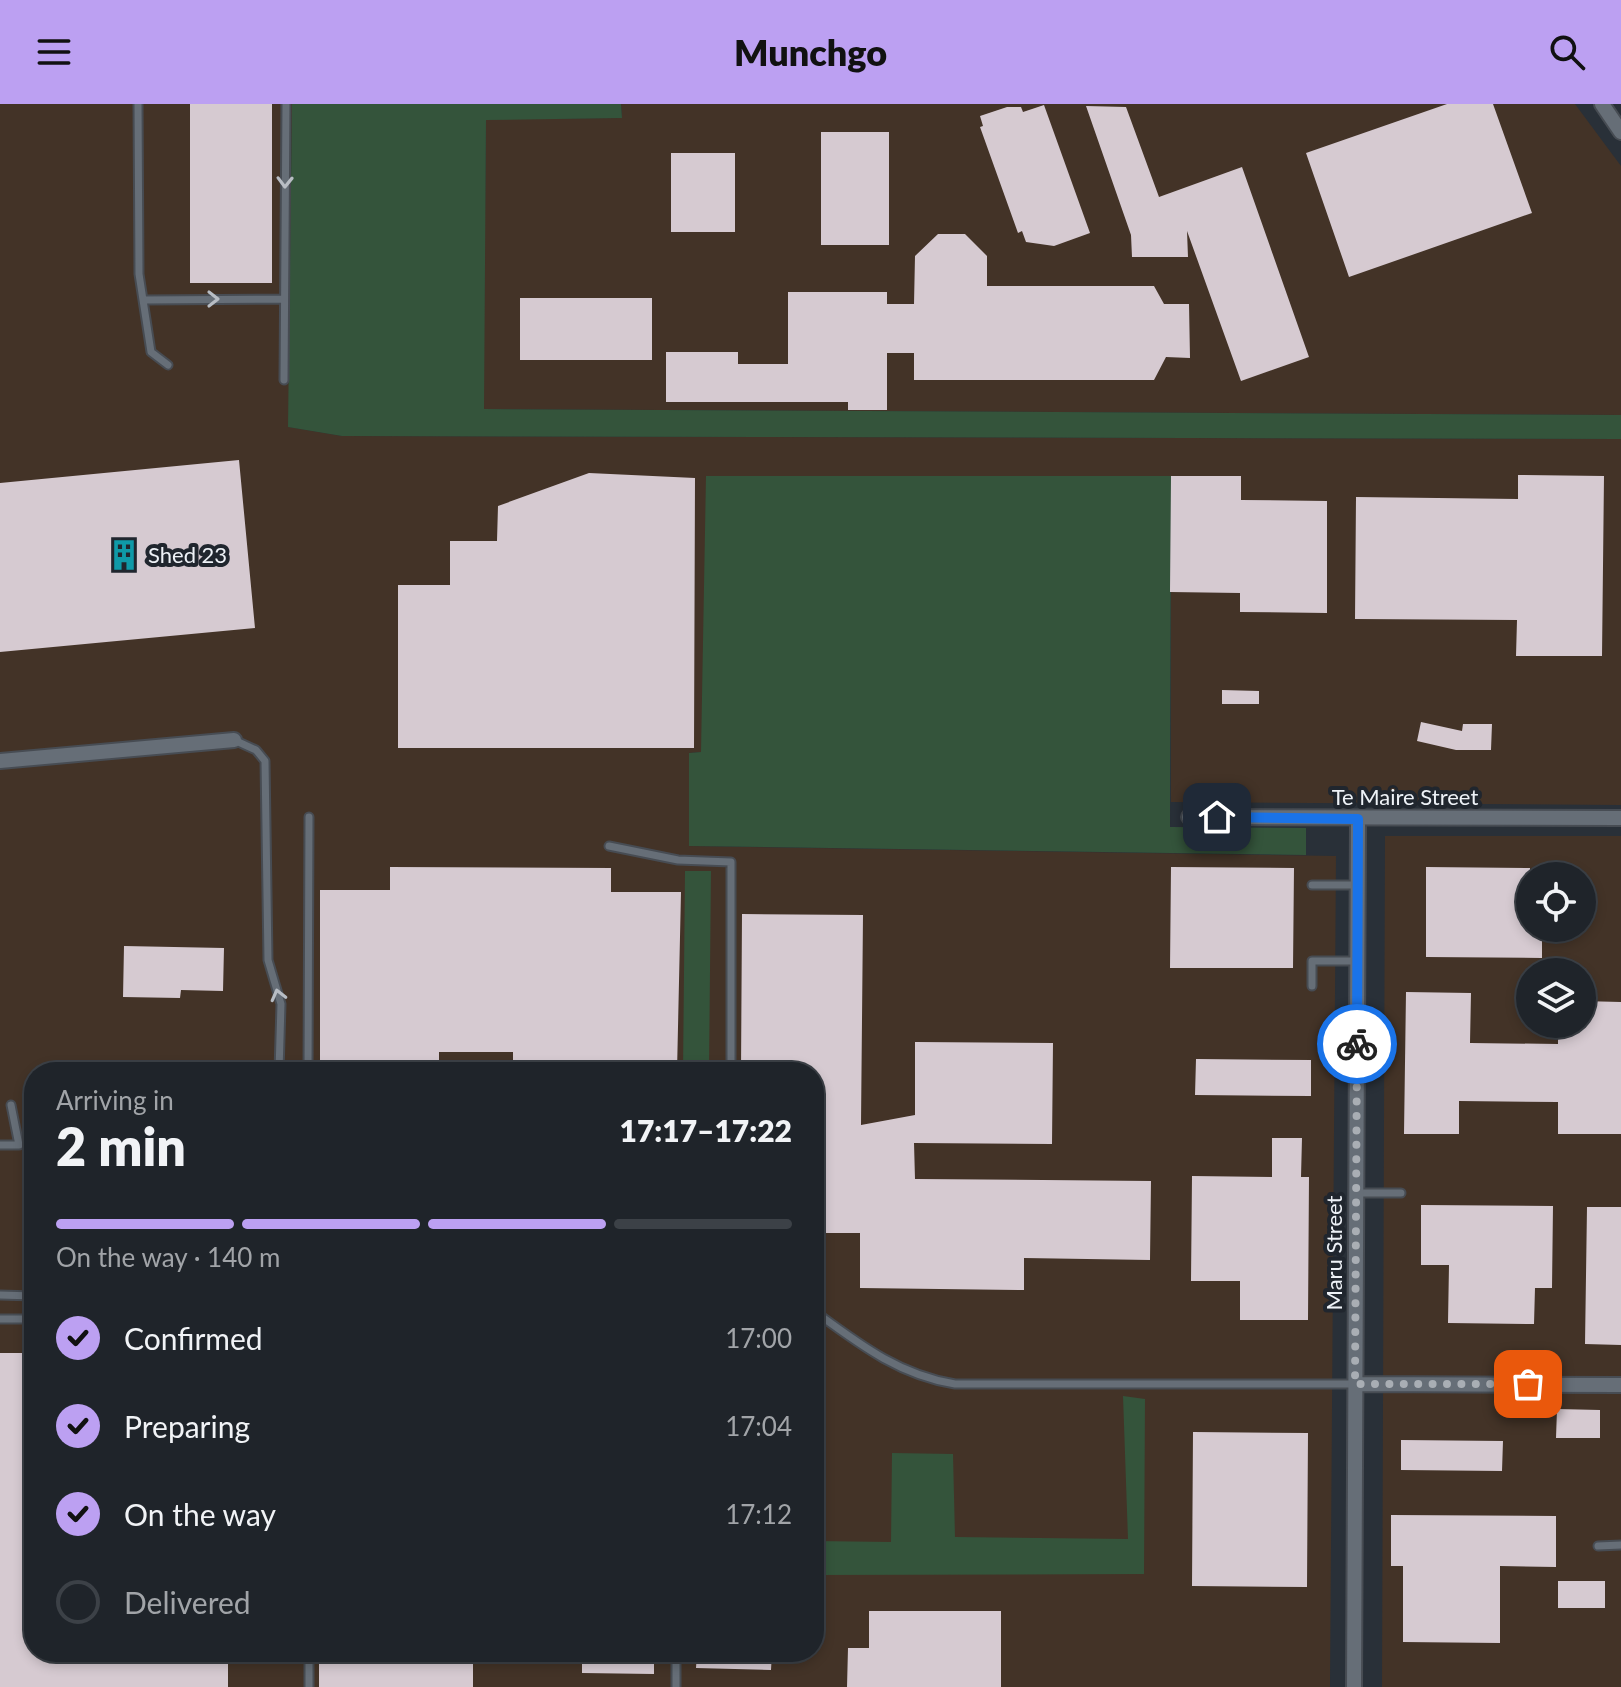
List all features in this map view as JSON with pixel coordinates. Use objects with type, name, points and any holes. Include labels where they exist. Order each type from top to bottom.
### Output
[{"type":"street","points":[[1602,104],[1621,132]]},
{"type":"street","points":[[0,761],[234,740]]},
{"type":"street","name":"Te Maire Street","points":[[1189,817],[1621,818]]},
{"type":"street","name":"Maru Street","points":[[1354,1687],[1358,819]]},
{"type":"street","points":[[1355,1384],[1621,1385]]},
{"type":"lane","points":[[138,104],[139,274],[151,352],[168,365]]},
{"type":"lane","points":[[284,380],[286,104]]},
{"type":"lane","points":[[143,300],[283,299]]},
{"type":"lane","points":[[234,740],[256,750],[265,761],[268,960],[281,1004],[279,1062]]},
{"type":"lane","points":[[308,1062],[309,817]]},
{"type":"lane","points":[[609,846],[678,860],[731,862],[731,1062]]},
{"type":"lane","points":[[1312,885],[1358,885]]},
{"type":"lane","points":[[1312,986],[1312,961],[1357,961]]},
{"type":"lane","points":[[0,1145],[19,1145],[11,1105]]},
{"type":"lane","points":[[1357,1193],[1401,1193]]},
{"type":"lane","points":[[0,1295],[24,1296]]},
{"type":"lane","points":[[824,1318],[889,1363],[917,1376],[955,1384],[1355,1384]]},
{"type":"lane","points":[[0,1319],[24,1319]]},
{"type":"lane","points":[[1598,1546],[1621,1545]]},
{"type":"lane","points":[[309,1662],[309,1687]]},
{"type":"lane","points":[[676,1662],[676,1687]]},
{"type":"shaded area","points":[[0,104],[292,104],[289,427],[342,436],[1621,439],[1621,805],[1171,802],[1171,476],[701,752],[689,753],[689,846],[1336,856],[1330,1687],[0,1687]]},
{"type":"shaded area","points":[[621,104],[1575,104],[1621,166],[1621,415],[483,409],[486,119],[622,118]]},
{"type":"shaded area","points":[[1385,836],[1621,836],[1621,1687],[1382,1687]]},
{"type":"green space","points":[[292,104],[621,104],[622,118],[486,120],[484,409],[1621,415],[1621,439],[342,436],[288,427]]},
{"type":"green space","points":[[706,476],[1171,476],[1170,827],[1306,828],[1306,855],[689,846],[689,753],[701,752]]},
{"type":"green space","points":[[685,871],[711,871],[709,1062],[683,1062]]},
{"type":"green space","points":[[1123,1396],[1145,1399],[1144,1574],[824,1575],[824,1541],[891,1542],[892,1453],[953,1454],[955,1537],[1128,1539]]},
{"type":"building","points":[[190,104],[272,104],[272,283],[190,283]]},
{"type":"building","points":[[1447,104],[1493,104],[1532,213],[1349,277],[1306,153]]},
{"type":"building","points":[[1044,105],[1090,233],[1054,246],[1026,242],[1022,231],[1018,233],[980,127],[983,126],[980,116],[1007,107],[1021,107],[1023,112]]},
{"type":"building","points":[[1086,106],[1126,107],[1159,197],[1242,167],[1309,357],[1241,381],[1187,231],[1188,257],[1132,257],[1131,235]]},
{"type":"building","points":[[821,132],[889,132],[889,245],[821,245]]},
{"type":"building","points":[[671,153],[735,153],[735,232],[671,232]]},
{"type":"building","points":[[938,234],[965,234],[987,256],[987,286],[1154,286],[1164,304],[1189,304],[1190,358],[1166,357],[1154,380],[914,380],[914,353],[887,353],[887,410],[848,410],[848,402],[666,402],[666,352],[738,352],[738,364],[788,364],[788,292],[887,292],[887,304],[914,304],[915,256]]},
{"type":"building","points":[[520,298],[652,298],[652,360],[520,360]]},
{"type":"building","name":"Shed 23","points":[[239,460],[255,628],[0,652],[0,483]]},
{"type":"building","points":[[589,473],[695,478],[694,748],[398,748],[398,585],[450,585],[450,541],[497,541],[498,506]]},
{"type":"building","points":[[1518,475],[1604,476],[1602,656],[1516,656],[1517,620],[1355,619],[1356,497],[1518,499]]},
{"type":"building","points":[[1171,476],[1241,476],[1241,500],[1327,501],[1327,613],[1240,612],[1240,593],[1170,592]]},
{"type":"building","points":[[1222,690],[1259,691],[1259,704],[1222,704]]},
{"type":"building","points":[[1421,722],[1462,731],[1463,724],[1492,724],[1491,750],[1456,750],[1417,741]]},
{"type":"building","points":[[390,867],[611,868],[611,892],[681,892],[677,1062],[513,1062],[513,1052],[439,1052],[439,1062],[320,1062],[320,890],[390,890]]},
{"type":"building","points":[[1171,867],[1294,868],[1293,968],[1170,968]]},
{"type":"building","points":[[1426,867],[1516,868],[1516,942],[1542,942],[1542,958],[1426,957]]},
{"type":"building","points":[[742,914],[863,915],[861,1125],[915,1115],[915,1042],[1053,1043],[1052,1144],[914,1143],[915,1179],[1151,1181],[1150,1260],[1024,1258],[1024,1290],[860,1288],[860,1233],[824,1233],[824,1062],[741,1062]]},
{"type":"building","points":[[124,946],[224,948],[223,991],[181,990],[180,998],[123,997]]},
{"type":"building","points":[[1406,992],[1471,993],[1470,1043],[1558,1044],[1558,1038],[1596,1038],[1596,1001],[1621,1002],[1621,1134],[1558,1134],[1558,1102],[1459,1101],[1459,1134],[1404,1134]]},
{"type":"building","points":[[1196,1059],[1311,1060],[1311,1096],[1195,1095]]},
{"type":"building","points":[[1272,1138],[1302,1138],[1301,1177],[1309,1177],[1308,1320],[1240,1320],[1240,1281],[1191,1281],[1192,1176],[1272,1177]]},
{"type":"building","points":[[1421,1205],[1553,1206],[1552,1288],[1535,1288],[1534,1324],[1448,1323],[1449,1265],[1421,1265]]},
{"type":"building","points":[[1587,1207],[1621,1207],[1621,1345],[1585,1344]]},
{"type":"building","points":[[0,1353],[24,1353],[24,1662],[228,1662],[228,1687],[0,1687]]},
{"type":"building","points":[[1557,1409],[1600,1410],[1600,1438],[1556,1438]]},
{"type":"building","points":[[1193,1432],[1308,1433],[1307,1587],[1192,1586]]},
{"type":"building","points":[[1401,1440],[1503,1441],[1502,1471],[1401,1470]]},
{"type":"building","points":[[1391,1515],[1556,1516],[1556,1567],[1500,1566],[1500,1643],[1403,1642],[1403,1566],[1391,1566]]},
{"type":"building","points":[[1558,1581],[1605,1581],[1605,1608],[1558,1608]]},
{"type":"building","points":[[869,1611],[1001,1611],[1001,1687],[847,1687],[848,1648],[869,1648]]},
{"type":"building","points":[[319,1662],[473,1662],[473,1687],[319,1687]]},
{"type":"building","points":[[582,1662],[654,1662],[654,1674],[582,1673]]},
{"type":"building","points":[[696,1662],[771,1662],[771,1670],[696,1668]]},
{"type":"way so far","points":[[1357,1044],[1355,1384],[1528,1384]]},
{"type":"place","name":"Shed 23","points":[[124,555]]},
{"type":"route","points":[[1217,817],[1358,819],[1357,1044]]}]
